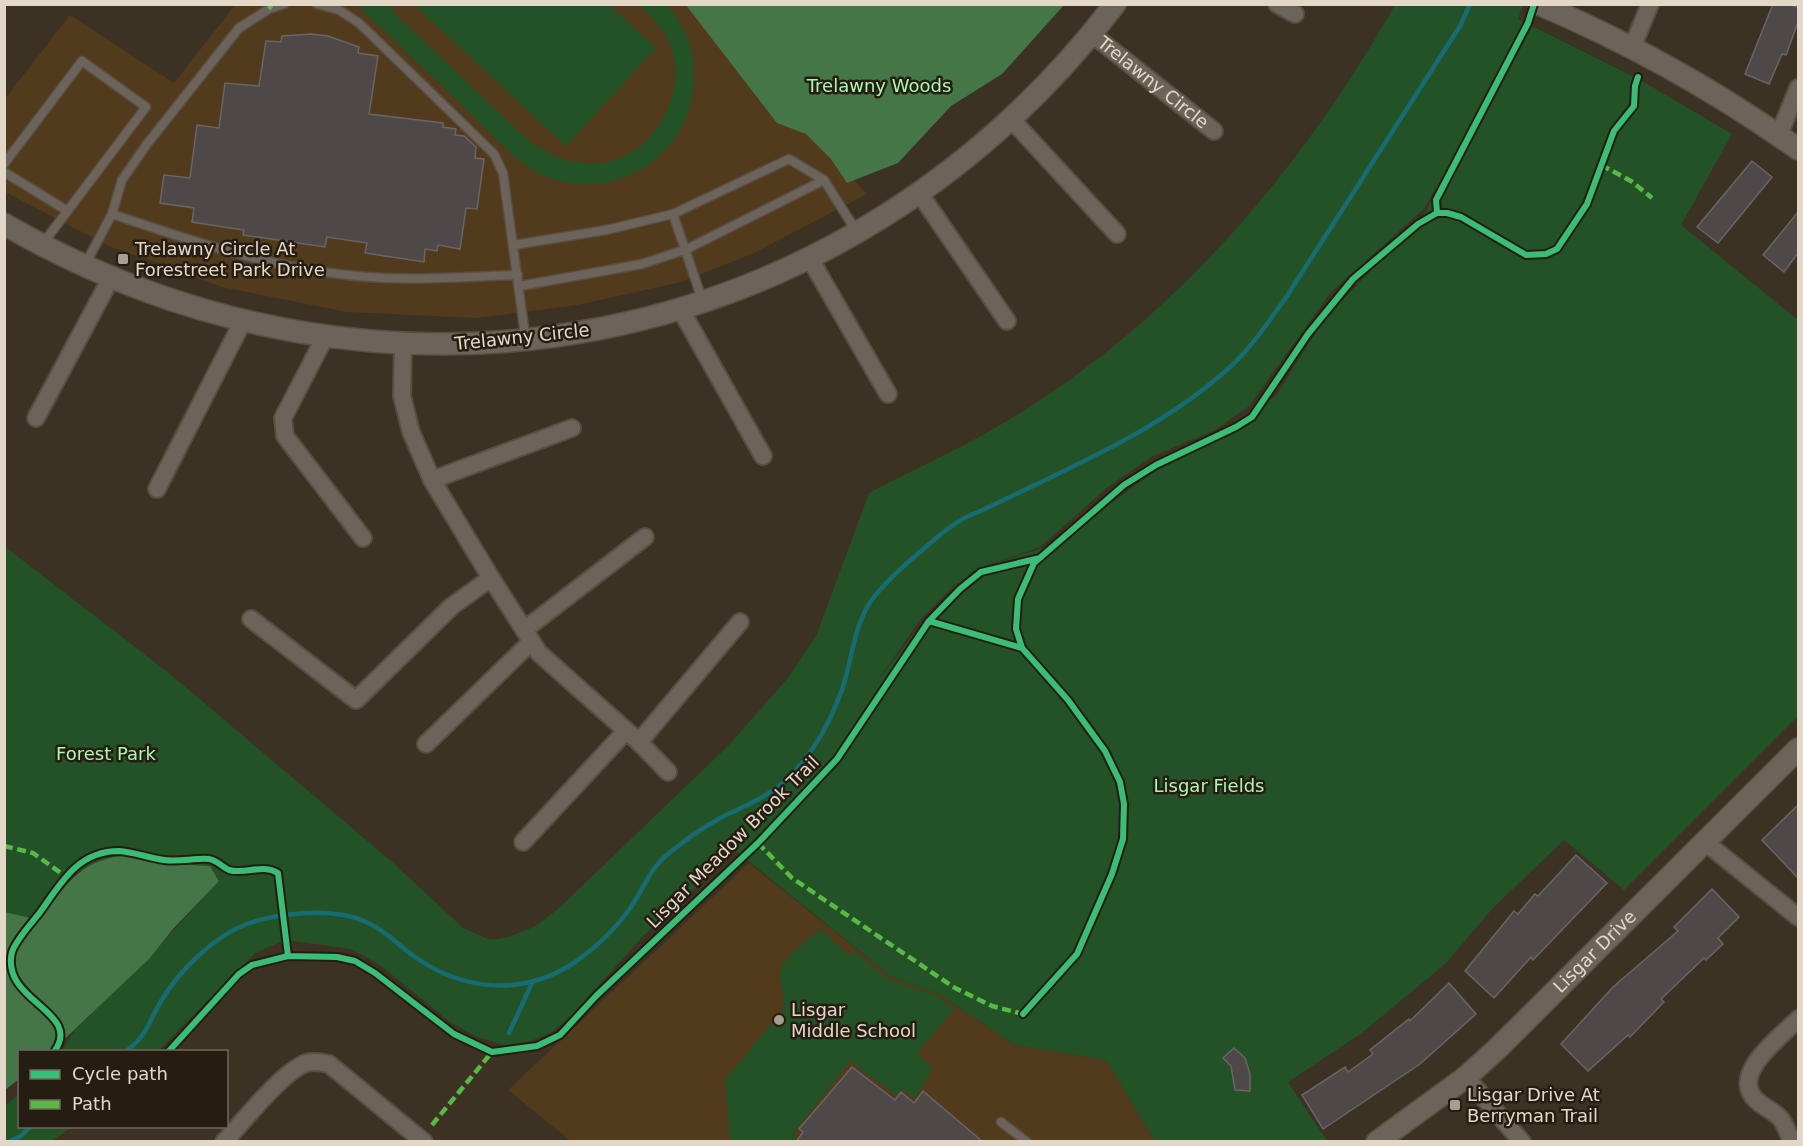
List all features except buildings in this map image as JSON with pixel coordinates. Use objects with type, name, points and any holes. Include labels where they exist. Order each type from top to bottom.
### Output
[{"type":"street","name":"Trelawny Circle","points":[[4,224],[111,278],[190,306],[243,321],[326,337],[403,344],[464,345],[525,340],[627,323],[681,310],[752,284],[809,257],[920,194],[1012,120],[1057,75],[1115,4]]},
{"type":"street","points":[[1277,4],[1295,14]]},
{"type":"street","points":[[1539,4],[1632,48],[1779,135],[1798,149]]},
{"type":"street","points":[[1632,48],[1650,4]]},
{"type":"street","name":"Trelawny Circle","points":[[1092,34],[1214,131]]},
{"type":"street","points":[[1779,135],[1798,88]]},
{"type":"street","points":[[1012,120],[1117,234]]},
{"type":"street","points":[[920,194],[1007,321]]},
{"type":"street","points":[[809,257],[888,394]]},
{"type":"street","points":[[36,418],[111,278]]},
{"type":"street","points":[[681,310],[763,456]]},
{"type":"street","points":[[157,489],[243,321]]},
{"type":"street","points":[[326,337],[282,426],[285,436],[363,538]]},
{"type":"street","points":[[403,344],[401,386],[406,416],[432,480],[491,578],[539,653],[639,742],[668,772]]},
{"type":"street","points":[[432,480],[572,428]]},
{"type":"street","points":[[426,744],[527,636],[645,537]]},
{"type":"street","points":[[251,619],[356,700],[452,606],[491,578]]},
{"type":"street","points":[[639,742],[740,622]]},
{"type":"street","points":[[523,842],[626,731]]},
{"type":"street","name":"Lisgar Drive","points":[[1377,1142],[1466,1077],[1798,749]]},
{"type":"street","points":[[1705,842],[1798,917]]},
{"type":"street","points":[[1792,1142],[1781,1118],[1755,1099],[1749,1090],[1748,1078],[1753,1066],[1798,1019]]},
{"type":"street","points":[[224,1142],[295,1069],[310,1062],[321,1061],[330,1064],[424,1142]]},
{"type":"street","points":[[1466,1077],[1522,1142]]},
{"type":"lane","points":[[84,266],[112,214],[122,180],[239,28],[269,9],[284,4]]},
{"type":"lane","points":[[317,4],[339,10],[359,23],[494,154],[503,173],[520,286],[525,340]]},
{"type":"lane","points":[[4,164],[82,61],[146,107],[66,210],[42,245]]},
{"type":"lane","points":[[514,245],[606,230],[673,214],[789,159],[824,180],[857,231]]},
{"type":"lane","points":[[4,172],[66,210]]},
{"type":"lane","points":[[520,286],[642,264],[687,249],[824,180]]},
{"type":"lane","points":[[112,214],[226,253],[300,268],[386,278],[518,276]]},
{"type":"lane","points":[[673,214],[687,249],[703,303]]},
{"type":"lane","points":[[1001,1122],[1027,1142]]},
{"type":"shaded area","points":[[235,5],[687,5],[867,194],[754,253],[681,282],[577,305],[477,318],[347,312],[222,287],[109,246],[5,192],[4,100],[70,15],[174,83]]},
{"type":"shaded area","name":"Lisgar Middle School","points":[[749,863],[893,978],[939,994],[1014,1045],[1106,1060],[1155,1141],[571,1141],[508,1090]]},
{"type":"green space","points":[[357,5],[389,5],[395,14],[531,143],[549,153],[582,163],[604,162],[625,156],[643,144],[658,128],[668,108],[674,87],[675,66],[667,38],[639,5],[667,5],[684,31],[692,52],[694,80],[688,113],[677,135],[662,153],[644,168],[622,178],[598,183],[574,184],[549,178],[528,167],[508,151]]},
{"type":"green space","points":[[414,5],[609,5],[656,48],[566,146]]},
{"type":"green space","name":"Trelawny Woods","points":[[686,5],[1064,5],[1002,74],[951,106],[898,163],[847,183],[831,159],[806,134],[777,123]]},
{"type":"green space","name":"Lisgar Fields","points":[[1395,5],[1523,5],[1518,19],[1642,81],[1732,134],[1681,225],[1798,320],[1798,716],[1624,890],[1564,840],[1493,908],[1445,964],[1363,1032],[1288,1082],[1327,1141],[1155,1141],[1106,1060],[1014,1045],[939,994],[893,978],[736,851],[643,936],[574,1013],[554,1031],[531,1041],[507,1046],[477,1037],[450,1022],[380,965],[351,949],[286,940],[255,953],[159,1050],[63,1050],[75,1030],[150,957],[219,880],[210,866],[154,863],[124,855],[78,872],[38,921],[5,912],[4,546],[170,674],[391,861],[463,928],[490,940],[509,937],[536,926],[559,908],[729,745],[787,679],[817,634],[869,493],[990,431],[1054,391],[1113,346],[1169,298],[1221,245],[1270,189],[1315,130],[1357,69]],"holes":[[[1440,180],[1426,212],[1322,322],[1276,396],[1150,475],[1053,545],[976,569],[1040,547],[1109,486],[1153,456],[1215,430],[1249,406],[1331,292],[1424,209]],[[965,574],[917,630],[877,682],[919,621]]]},
{"type":"green space","points":[[124,855],[154,863],[210,866],[219,881],[173,929],[150,958],[53,1050],[18,1050],[18,1080],[5,1090],[5,912],[38,920],[74,877],[94,864]]},
{"type":"green space","points":[[820,929],[849,955],[855,952],[890,980],[937,996],[954,1009],[917,1053],[933,1069],[914,1099],[902,1089],[896,1095],[850,1061],[792,1135],[799,1141],[733,1141],[730,1139],[725,1080],[782,1011],[780,972],[782,966]]},
{"type":"green space","points":[[18,1095],[18,1128],[71,1128],[52,1141],[5,1141],[5,1106]]},
{"type":"waterway","points":[[127,1050],[142,1035],[177,978],[198,956],[222,937],[247,924],[261,920],[308,913],[355,918],[381,930],[433,968],[452,977],[491,985],[511,985],[550,976],[585,954],[623,918],[656,866],[669,853],[715,821],[752,803],[779,786],[802,763],[821,735],[836,705],[865,612],[876,594],[900,569],[957,523],[1111,447],[1173,411],[1202,391],[1237,360],[1260,334],[1287,296],[1460,26],[1470,4]]},
{"type":"waterway","points":[[509,1033],[532,983]]},
{"type":"waterway","points":[[8,1142],[21,1136],[29,1128]]},
{"type":"marked path","points":[[269,9],[272,4]]},
{"type":"marked path","points":[[1601,165],[1631,181],[1652,198]]},
{"type":"marked path","points":[[758,843],[792,878],[955,988],[992,1006],[1023,1014]]},
{"type":"marked path","points":[[4,846],[33,853],[65,876]]},
{"type":"marked path","points":[[432,1125],[492,1052]]},
{"type":"cycle path","points":[[1437,213],[1436,200],[1528,23],[1534,4]]},
{"type":"cycle path","points":[[1023,1014],[1077,954],[1112,874],[1123,839],[1124,804],[1120,782],[1105,751],[1068,700],[1022,648],[1016,629],[1018,599],[1034,563],[1124,485],[1156,465],[1252,417],[1308,334],[1353,279],[1418,224],[1437,213],[1447,213],[1461,217],[1526,255],[1546,254],[1557,249],[1587,204],[1614,131],[1634,106],[1638,77]]},
{"type":"cycle path","name":"Lisgar Meadow Brook Trail","points":[[55,1050],[60,1038],[58,1026],[18,983],[12,969],[12,952],[21,936],[73,870],[93,856],[119,851],[175,861],[209,859],[229,870],[266,869],[278,873],[288,956],[337,957],[355,961],[375,973],[454,1034],[492,1052],[537,1046],[560,1035],[596,996],[758,843],[837,759],[929,621],[960,589],[981,572],[1040,558]]},
{"type":"cycle path","points":[[929,621],[1022,648]]},
{"type":"cycle path","points":[[170,1050],[239,974],[252,965],[288,956]]},
{"type":"place","name":"Trelawny Circle At Forestreet Park Drive","points":[[123,259]]},
{"type":"place","name":"Lisgar Middle School","points":[[779,1020]]},
{"type":"place","name":"Lisgar Drive At Berryman Trail","points":[[1455,1105]]},
{"type":"park label","name":"Forest Park","points":[[106,754]]}]
